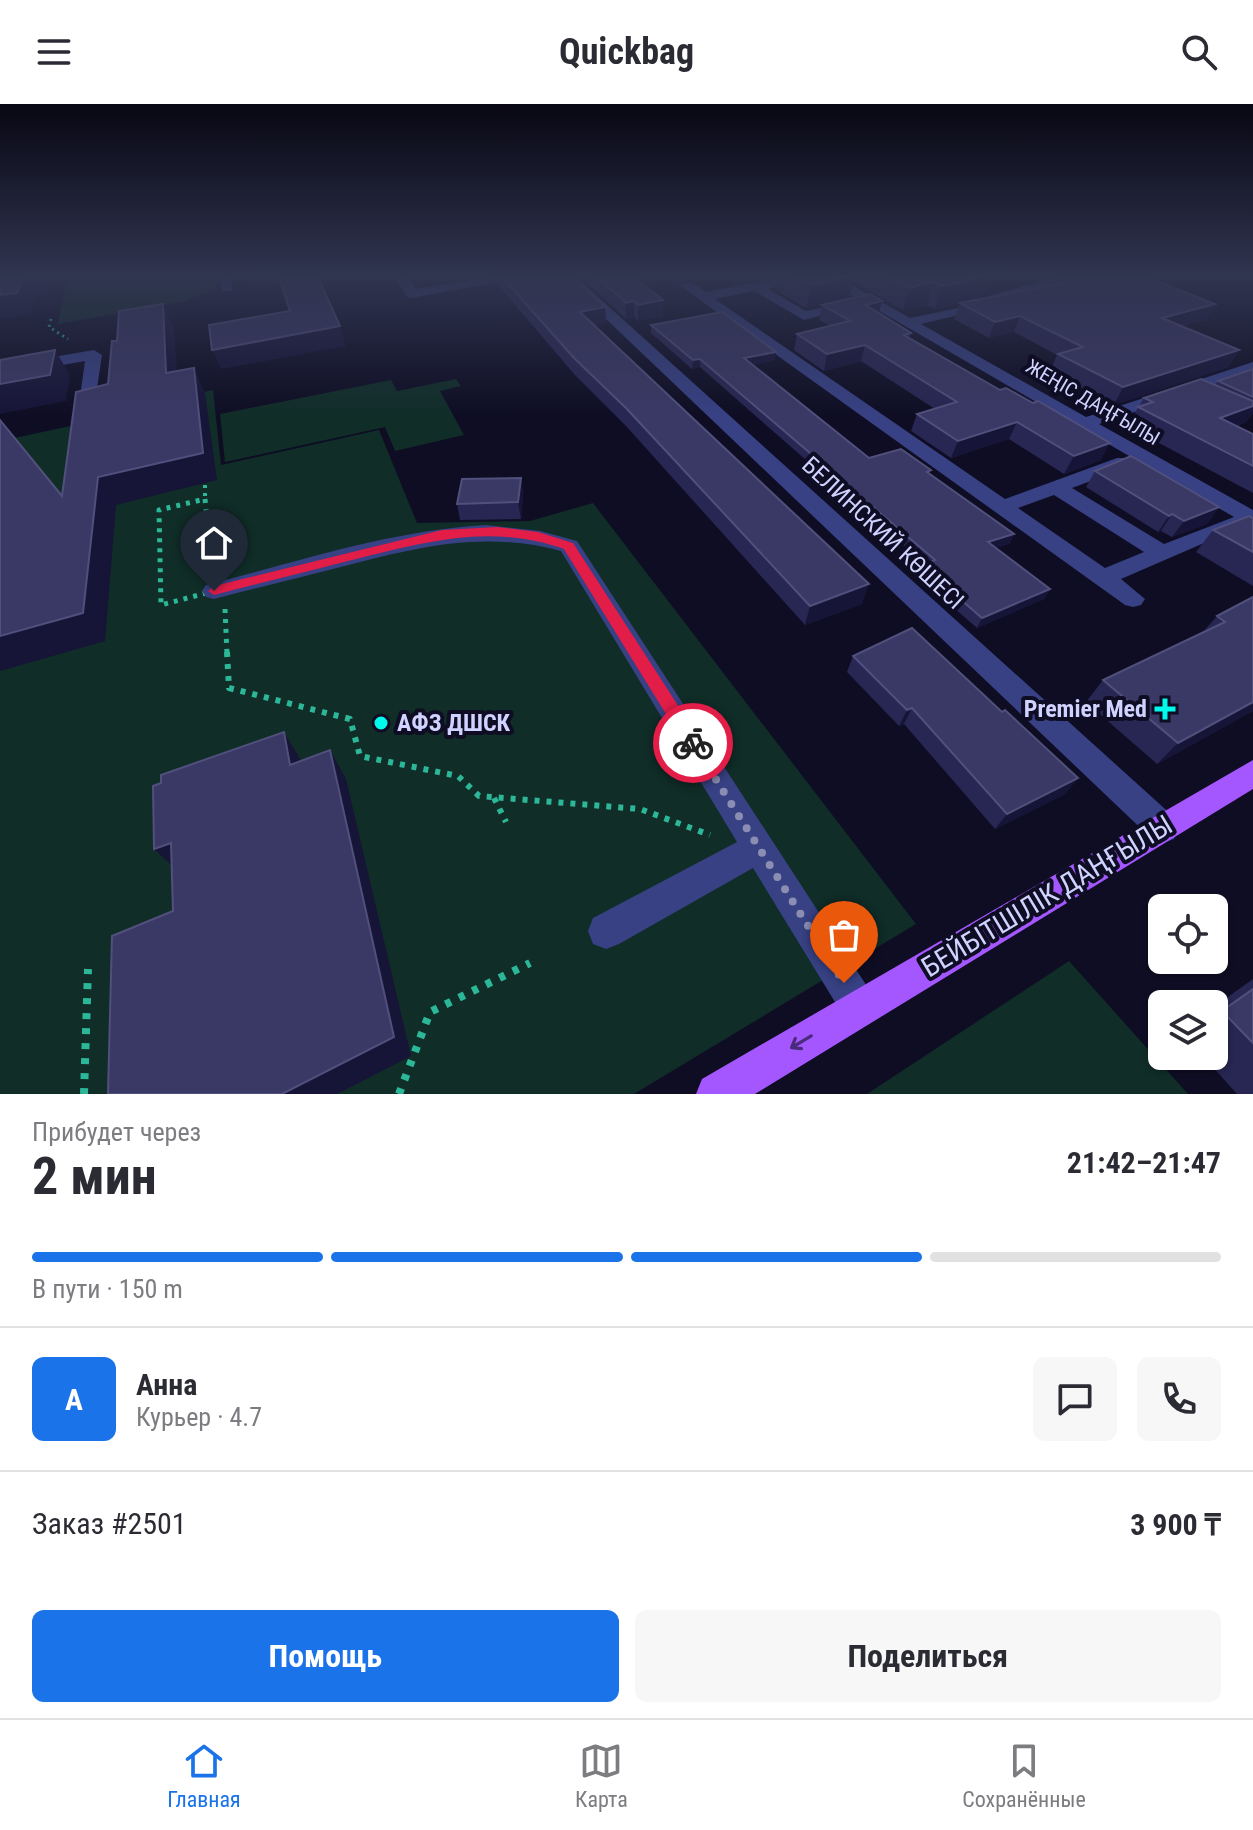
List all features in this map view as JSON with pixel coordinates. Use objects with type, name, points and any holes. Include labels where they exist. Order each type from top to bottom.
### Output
[{"type":"main road","name":"БЕЙБІТШІЛІК ДАҢҒЫЛЫ","points":[[717,1094],[1253,773]]},
{"type":"street","name":"БЕЛИНСКИЙ КӨШЕСІ","points":[[626,323],[1163,828]]},
{"type":"street","points":[[740,323],[1133,599]]},
{"type":"street","name":"ЖЕҢІС ДАҢҒЫЛЫ","points":[[907,323],[1252,518]]},
{"type":"street","points":[[0,371],[94,355],[87,411]]},
{"type":"street","points":[[1085,423],[1253,367]]},
{"type":"street","points":[[1191,388],[1216,399]]},
{"type":"street","points":[[1001,507],[1141,455]]},
{"type":"street","points":[[1056,487],[1162,553]]},
{"type":"street","points":[[1103,578],[1252,518]]},
{"type":"street","points":[[219,589],[442,534],[497,531],[538,536],[569,546],[859,1007]]},
{"type":"street","points":[[606,931],[759,847]]},
{"type":"path","points":[[205,485],[229,688],[350,719],[360,756],[458,776],[479,796],[640,809],[710,835]]},
{"type":"path","points":[[205,499],[159,510],[161,605],[219,589]]},
{"type":"path","points":[[494,797],[506,822]]},
{"type":"path","points":[[399,1094],[430,1012],[530,963]]},
{"type":"path","points":[[84,1094],[88,969]]},
{"type":"green space","points":[[456,379],[461,386],[440,391],[464,435],[395,451],[385,427],[225,462],[220,414],[391,380],[397,391]]},
{"type":"green space","name":"АФЗ ДШСК","points":[[213,390],[221,465],[379,430],[417,523],[530,521],[593,503],[916,924],[634,1094],[0,1094],[0,441],[80,424],[81,417]]},
{"type":"green space","points":[[1069,961],[1148,1049],[1148,1070],[1167,1070],[1188,1094],[867,1094]]},
{"type":"building","points":[[118,323],[164,323],[166,373],[194,368],[203,453],[98,477],[83,613],[0,636],[0,420],[62,496],[76,392],[108,384],[112,341],[117,341]]},
{"type":"building","points":[[339,323],[340,326],[212,350],[209,325]]},
{"type":"building","points":[[543,323],[592,323],[869,584],[810,606],[626,408]]},
{"type":"building","points":[[737,323],[776,352],[744,358],[869,458],[901,449],[931,470],[927,472],[1014,534],[988,542],[1050,589],[982,618],[959,598],[966,595],[930,562],[935,560],[700,359],[693,360],[651,325]]},
{"type":"building","points":[[841,323],[895,323],[911,333],[904,335],[1000,390],[1006,388],[1033,403],[1038,401],[1110,443],[1074,456],[1017,422],[958,441],[917,414],[957,402],[865,345],[827,354],[797,334]]},
{"type":"building","points":[[1035,323],[1175,323],[1239,350],[1123,387],[1058,354],[1083,347]]},
{"type":"building","points":[[55,350],[50,375],[0,384],[0,360]]},
{"type":"building","points":[[1253,369],[1253,397],[1218,381]]},
{"type":"building","points":[[1201,379],[1253,401],[1253,406],[1220,418],[1253,434],[1253,466],[1138,407],[1153,402],[1144,398]]},
{"type":"building","points":[[1131,456],[1219,507],[1184,521],[1172,514],[1169,516],[1095,471]]},
{"type":"building","points":[[521,478],[518,502],[457,504],[462,479]]},
{"type":"building","points":[[1249,516],[1253,518],[1253,552],[1213,530]]},
{"type":"building","points":[[1253,597],[1253,702],[1178,743],[1103,680],[1225,622],[1217,616]]},
{"type":"building","points":[[912,628],[1078,778],[1007,814],[912,708],[907,710],[853,656]]},
{"type":"building","points":[[284,732],[290,765],[330,750],[394,1037],[282,1094],[108,1094],[112,936],[173,911],[171,843],[154,849],[153,786],[161,783],[161,775]]},
{"type":"building","points":[[1253,989],[1253,1043],[1228,1017],[1228,1007]]},
{"type":"way so far","points":[[693,743],[844,983]]},
{"type":"place","name":"Premier Med","points":[[1165,709]]},
{"type":"place","name":"АФЗ ДШСК","points":[[381,723]]},
{"type":"route","points":[[214,591],[442,534],[497,531],[538,536],[569,546],[693,743]]}]
